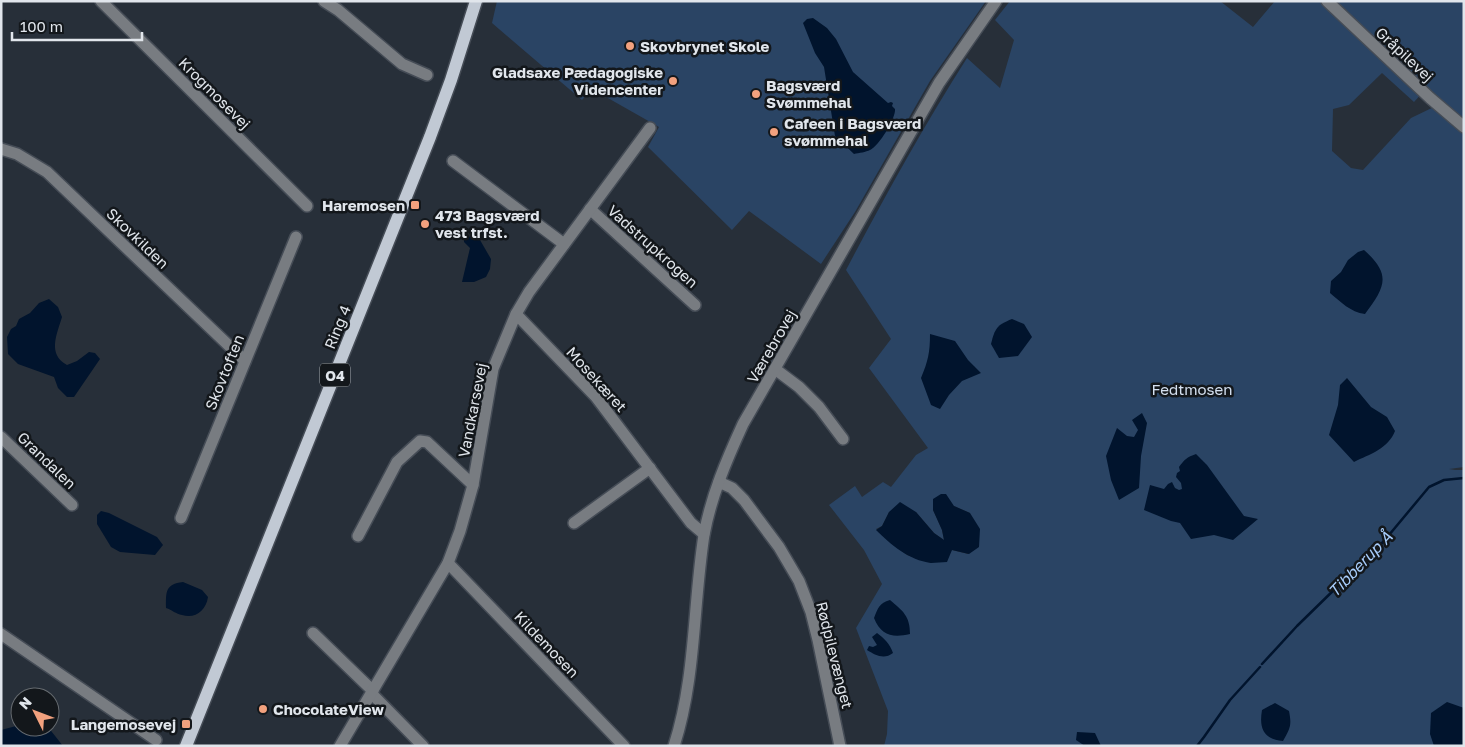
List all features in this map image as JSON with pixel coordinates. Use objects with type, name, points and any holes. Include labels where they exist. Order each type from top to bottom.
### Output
[{"type":"main road","name":"Ring 4","points":[[186,746],[427,146],[451,80],[476,1]]},
{"type":"street","name":"Krogmosevej","points":[[101,1],[307,206]]},
{"type":"street","points":[[324,1],[338,10],[402,64],[427,75]]},
{"type":"street","name":"Værebrovej","points":[[674,746],[688,691],[704,534],[718,482],[744,424],[939,83],[996,1]]},
{"type":"street","name":"Gråpilevej","points":[[1327,1],[1430,98],[1464,127]]},
{"type":"street","name":"Vandkarsevej","points":[[340,746],[448,563],[460,531],[473,485],[493,368],[516,314],[529,292],[650,128]]},
{"type":"street","name":"Skovkilden","points":[[1,149],[16,154],[47,172],[245,361]]},
{"type":"street","points":[[453,160],[564,244]]},
{"type":"street","name":"Vadstrupkrogen","points":[[590,209],[695,305]]},
{"type":"street","name":"Skovtoften","points":[[181,518],[296,237]]},
{"type":"street","name":"Mosekæret","points":[[516,314],[596,397],[691,523],[704,534]]},
{"type":"street","points":[[775,369],[799,387],[819,407],[843,439]]},
{"type":"street","name":"Grandalen","points":[[1,437],[72,505]]},
{"type":"street","points":[[358,536],[397,462],[420,441],[427,442],[473,485]]},
{"type":"street","points":[[574,523],[650,468]]},
{"type":"street","name":"Rødpilevænget","points":[[718,482],[732,488],[744,500],[779,547],[798,581],[811,612],[840,746]]},
{"type":"street","name":"Kildemosen","points":[[448,563],[624,746]]},
{"type":"street","points":[[313,633],[423,746]]},
{"type":"street","points":[[1,634],[156,740]]},
{"type":"green space","points":[[497,1],[986,1],[930,81],[855,212],[821,264],[749,211],[732,230],[648,147],[659,127],[592,89],[582,100],[492,23]]},
{"type":"green space","name":"Fedtmosen","points":[[1010,1],[1220,1],[1253,27],[1275,1],[1464,1],[1464,467],[1449,469],[1464,470],[1464,746],[884,746],[887,734],[888,711],[856,628],[882,584],[864,550],[829,505],[855,486],[862,497],[883,482],[891,487],[916,455],[928,448],[869,368],[891,339],[846,270],[904,163],[967,58],[1000,88],[1014,40],[995,20]],"holes":[[[1382,73],[1414,102],[1425,90],[1440,104],[1411,118],[1363,170],[1351,168],[1332,151],[1333,109],[1349,105]],[[954,506],[970,513],[968,554],[952,550],[931,563],[907,555],[876,529],[882,526],[889,512],[916,512],[934,533],[944,540],[942,530],[933,510]]]},
{"type":"shaded area","points":[[813,18],[827,28],[836,39],[853,72],[888,103],[893,103],[892,106],[895,109],[895,113],[890,125],[878,143],[868,151],[854,154],[835,136],[824,67],[815,53],[803,23],[807,19]]},
{"type":"shaded area","points":[[464,235],[480,240],[491,259],[490,269],[486,277],[474,282],[462,282],[470,248],[464,242]]},
{"type":"shaded area","points":[[1364,250],[1379,267],[1382,274],[1381,288],[1365,314],[1350,309],[1330,293],[1331,281],[1341,272],[1348,260]]},
{"type":"shaded area","points":[[49,299],[58,307],[62,317],[55,343],[57,355],[61,360],[67,365],[77,361],[89,352],[95,353],[100,359],[74,397],[67,397],[58,388],[54,377],[18,364],[8,354],[7,337],[11,329],[16,326],[19,319],[30,313],[39,303]]},
{"type":"shaded area","points":[[1012,319],[1024,324],[1032,337],[1018,356],[999,358],[991,344],[994,334],[1000,325]]},
{"type":"shaded area","points":[[930,334],[955,341],[968,360],[981,373],[962,381],[949,395],[940,409],[931,405],[921,378],[928,357]]},
{"type":"shaded area","points":[[1347,378],[1371,407],[1387,417],[1395,431],[1383,447],[1354,462],[1329,435],[1338,405],[1340,385]]},
{"type":"shaded area","points":[[1142,413],[1147,423],[1141,456],[1139,488],[1119,500],[1111,480],[1106,456],[1117,428],[1127,436],[1134,437],[1138,430],[1132,420]]},
{"type":"shaded area","points":[[1196,454],[1207,465],[1244,516],[1258,519],[1233,540],[1214,535],[1191,539],[1180,523],[1144,510],[1150,485],[1164,489],[1172,482],[1175,488],[1182,489],[1181,483],[1176,477],[1180,471],[1179,467],[1186,459]]},
{"type":"shaded area","points":[[941,494],[946,494],[954,506],[970,513],[980,529],[979,547],[969,554],[952,550],[947,562],[931,563],[915,559],[901,551],[876,530],[882,526],[889,512],[900,502],[916,512],[934,533],[944,540],[942,530],[933,510],[933,499]]},
{"type":"shaded area","points":[[101,511],[109,513],[157,537],[163,545],[155,555],[120,552],[111,547],[97,524],[97,515]]},
{"type":"shaded area","points":[[183,582],[202,590],[208,597],[205,606],[195,615],[182,615],[166,608],[168,590],[173,585]]},
{"type":"shaded area","points":[[890,600],[905,614],[909,623],[910,634],[898,636],[888,634],[880,629],[877,624],[874,618],[878,609],[881,604]]},
{"type":"shaded area","points":[[877,633],[886,641],[893,653],[883,656],[876,655],[867,650],[869,646],[877,645],[872,637]]},
{"type":"shaded area","points":[[1447,702],[1464,708],[1464,746],[1434,746],[1430,734],[1431,713]]},
{"type":"shaded area","points":[[1275,703],[1289,711],[1290,727],[1283,741],[1271,738],[1264,732],[1262,727],[1262,710]]},
{"type":"shaded area","points":[[10,728],[10,737],[56,737],[63,746],[1,746],[1,730]]},
{"type":"shaded area","points":[[1077,732],[1095,733],[1101,746],[1085,746],[1076,740]]},
{"type":"waterway","name":"Tibberup Å","points":[[1262,664],[1297,626],[1384,541],[1429,487],[1444,480],[1464,478]]},
{"type":"waterway","name":"Tibberup Å","points":[[1197,746],[1230,700],[1260,667]]},
{"type":"place","name":"Skovbrynet Skole","points":[[630,46]]},
{"type":"place","name":"Gladsaxe Pædagogiske Videncenter","points":[[673,81]]},
{"type":"place","name":"Bagsværd Svømmehal","points":[[756,94]]},
{"type":"place","name":"Cafeen i Bagsværd svømmehal","points":[[774,132]]},
{"type":"place","name":"Haremosen","points":[[415,205]]},
{"type":"place","name":"473 Bagsværd vest trfst.","points":[[425,224]]},
{"type":"place","name":"ChocolateView","points":[[263,709]]},
{"type":"place","name":"Langemosevej","points":[[186,724]]}]
